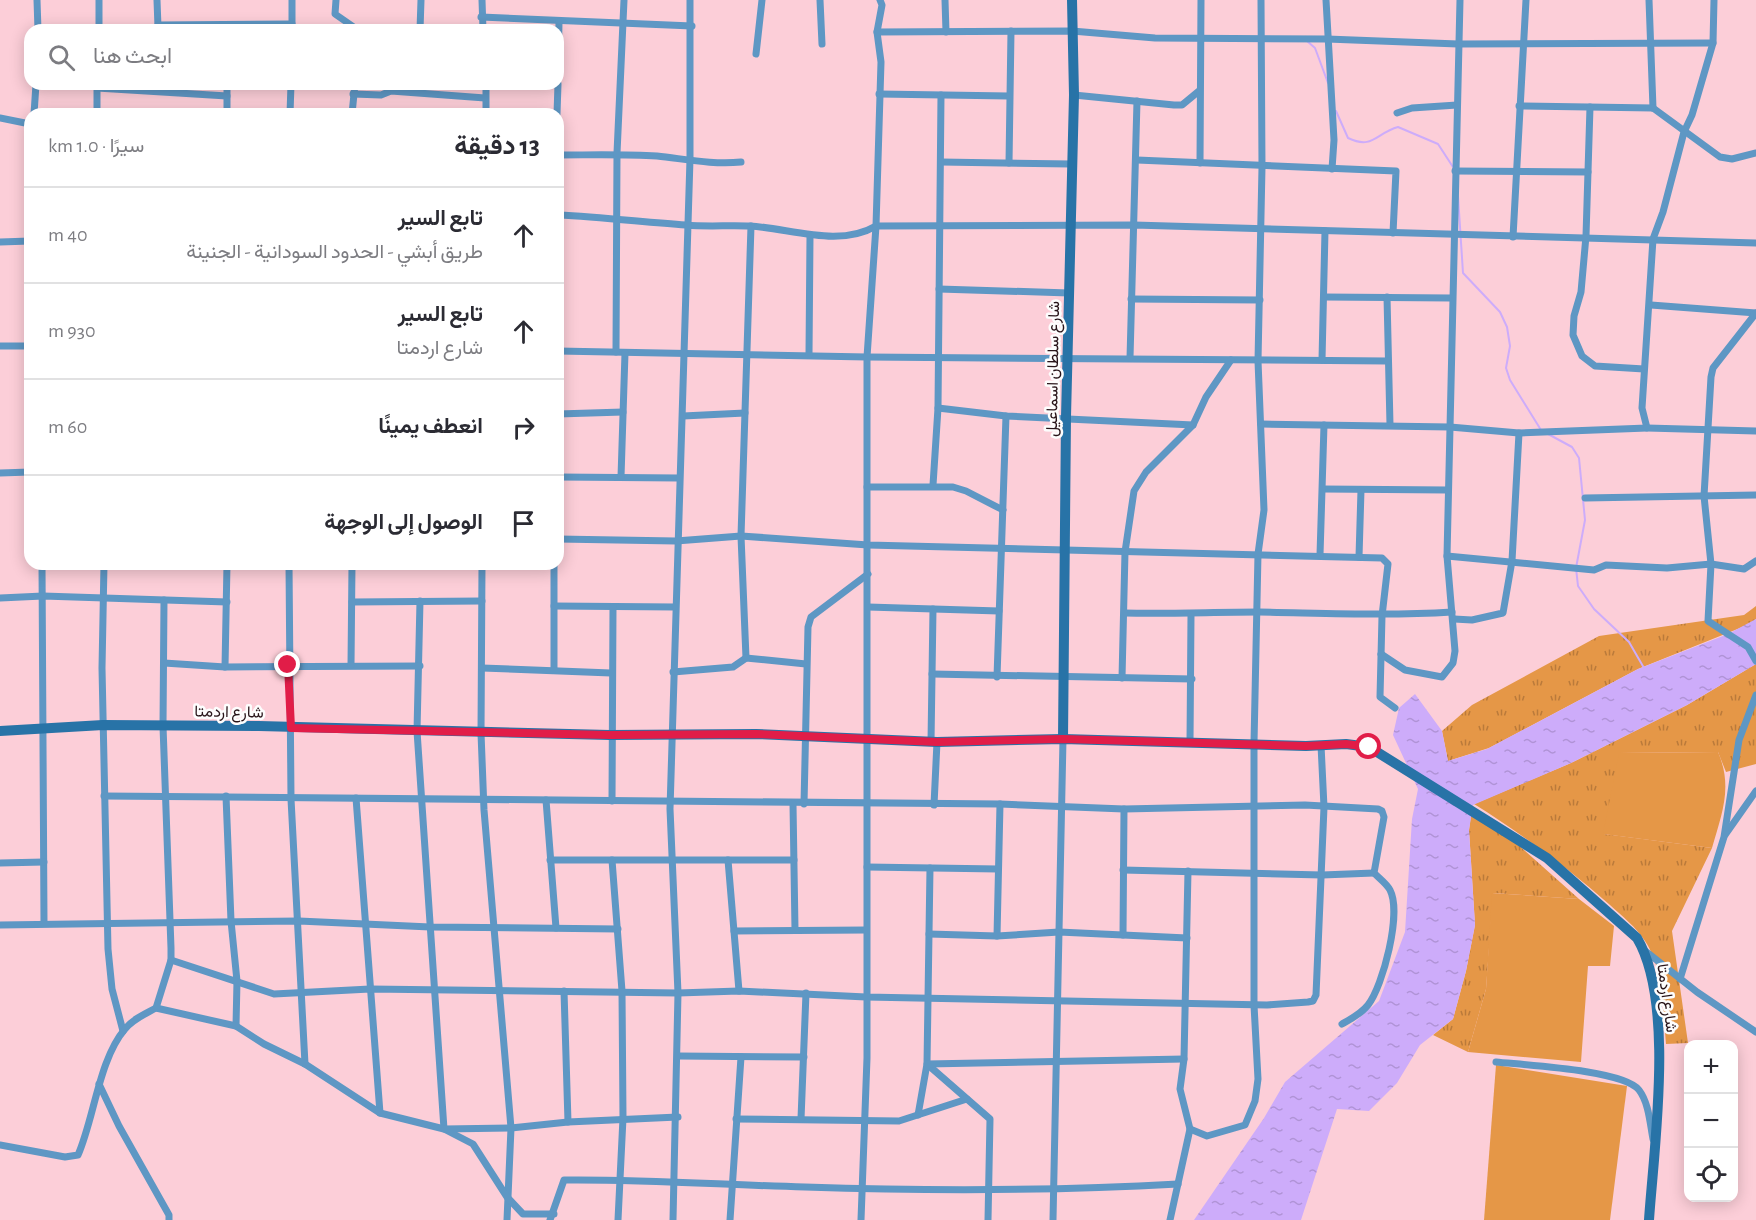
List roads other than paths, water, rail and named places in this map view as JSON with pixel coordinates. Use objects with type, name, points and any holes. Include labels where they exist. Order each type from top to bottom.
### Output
[{"type":"main road","name":"شارع سلطان اسماعيل","points":[[1063,739],[1066,417],[1074,95],[1072,0]]},
{"type":"main road","name":"شارع اردمتا","points":[[0,730],[163,726],[610,735],[672,733],[934,742],[1063,739],[1346,744],[1369,747],[1547,858],[1596,899],[1637,938],[1644,950],[1657,1018],[1654,1145],[1649,1220]]},
{"type":"street","points":[[37,0],[38,24]]},
{"type":"street","points":[[99,0],[99,24]]},
{"type":"street","points":[[157,0],[158,24]]},
{"type":"street","points":[[292,0],[292,24]]},
{"type":"street","points":[[336,0],[335,14],[349,24]]},
{"type":"street","points":[[420,24],[421,0]]},
{"type":"street","points":[[482,0],[483,24]]},
{"type":"street","points":[[616,352],[617,153],[624,0]]},
{"type":"street","points":[[674,1220],[678,1117],[678,993],[670,802],[676,541],[683,416],[690,159],[692,26],[690,0]]},
{"type":"street","points":[[756,54],[762,0]]},
{"type":"street","points":[[820,0],[822,44]]},
{"type":"street","points":[[861,1220],[867,867],[867,357],[876,226],[880,62],[877,33],[882,5],[880,0]]},
{"type":"street","points":[[945,0],[946,32]]},
{"type":"street","points":[[1200,163],[1199,91],[1202,0]]},
{"type":"street","points":[[1190,1129],[1207,1136],[1245,1125],[1254,1101],[1258,1079],[1254,1005],[1254,743],[1258,554],[1264,510],[1258,361],[1262,167],[1261,0]]},
{"type":"street","points":[[1326,0],[1334,140],[1332,169]]},
{"type":"street","points":[[1381,654],[1405,670],[1442,678],[1453,663],[1453,616],[1447,556],[1447,490],[1460,0]]},
{"type":"street","points":[[1513,237],[1526,0]]},
{"type":"street","points":[[1649,0],[1653,108]]},
{"type":"street","points":[[1647,428],[1642,408],[1651,305],[1653,239],[1713,43],[1714,0]]},
{"type":"street","points":[[482,17],[623,25],[692,26]]},
{"type":"street","points":[[1009,163],[1011,31]]},
{"type":"street","points":[[877,33],[1072,31],[1155,38],[1327,39],[1458,44],[1713,43]]},
{"type":"street","points":[[34,108],[36,90]]},
{"type":"street","points":[[97,90],[97,108]]},
{"type":"street","points":[[175,90],[227,96]]},
{"type":"street","points":[[226,108],[227,90]]},
{"type":"street","points":[[290,108],[291,90]]},
{"type":"street","points":[[352,108],[354,90]]},
{"type":"street","points":[[353,94],[397,90]]},
{"type":"street","points":[[432,90],[485,98]]},
{"type":"street","points":[[486,90],[486,108]]},
{"type":"street","points":[[557,108],[558,90]]},
{"type":"street","points":[[1074,95],[1182,105],[1199,91]]},
{"type":"street","points":[[879,94],[1009,96]]},
{"type":"street","points":[[933,485],[938,408],[942,95]]},
{"type":"street","points":[[1130,358],[1137,101]]},
{"type":"street","points":[[1397,113],[1412,108],[1457,105]]},
{"type":"street","points":[[1519,106],[1653,108],[1719,157],[1732,159],[1756,153]]},
{"type":"street","points":[[1590,107],[1586,236],[1581,292],[1574,316],[1573,335],[1582,356],[1595,366],[1644,369]]},
{"type":"street","points":[[0,118],[24,123]]},
{"type":"street","points":[[564,155],[617,153],[690,159],[719,164],[741,162]]},
{"type":"street","points":[[1137,160],[1396,171],[1393,232]]},
{"type":"street","points":[[940,162],[1071,164]]},
{"type":"street","points":[[1455,171],[1588,172]]},
{"type":"street","points":[[564,215],[687,225],[751,226],[787,230],[810,236],[865,232],[876,226],[1070,224],[1513,237],[1586,236],[1756,243]]},
{"type":"street","points":[[746,658],[741,536],[751,226]]},
{"type":"street","points":[[1322,360],[1325,231]]},
{"type":"street","points":[[809,355],[810,236]]},
{"type":"street","points":[[0,242],[24,241]]},
{"type":"street","points":[[939,289],[1069,293]]},
{"type":"street","points":[[1324,297],[1451,298]]},
{"type":"street","points":[[1387,297],[1390,425]]},
{"type":"street","points":[[1131,299],[1260,300]]},
{"type":"street","points":[[1651,305],[1756,313],[1713,368],[1704,496],[1711,564],[1708,621],[1748,647],[1756,661]]},
{"type":"street","points":[[0,346],[24,346]]},
{"type":"street","points":[[564,351],[867,357],[1387,361]]},
{"type":"street","points":[[621,477],[625,352]]},
{"type":"street","points":[[1122,678],[1125,552],[1134,491],[1139,481],[1193,425],[1206,397],[1231,360]]},
{"type":"street","points":[[938,408],[1006,416],[1066,417],[1193,425]]},
{"type":"street","points":[[564,414],[623,412]]},
{"type":"street","points":[[683,416],[745,413]]},
{"type":"street","points":[[997,677],[1006,416]]},
{"type":"street","points":[[1261,424],[1450,427],[1519,433],[1647,428],[1756,431]]},
{"type":"street","points":[[1320,555],[1324,425]]},
{"type":"street","points":[[1125,613],[1191,615],[1257,612],[1453,616],[1472,620],[1503,613],[1512,561],[1519,433]]},
{"type":"street","points":[[0,473],[24,472]]},
{"type":"street","points":[[564,477],[679,478]]},
{"type":"street","points":[[867,487],[933,485],[966,491],[1003,510]]},
{"type":"street","points":[[1323,489],[1447,490]]},
{"type":"street","points":[[1359,557],[1361,490]]},
{"type":"street","points":[[1585,498],[1756,495]]},
{"type":"street","points":[[564,539],[676,541],[741,536],[868,545],[1382,558],[1388,564],[1382,616],[1380,697],[1395,708]]},
{"type":"street","points":[[1447,556],[1594,570],[1606,565],[1666,568],[1711,564],[1744,569],[1756,561]]},
{"type":"street","points":[[42,570],[45,729],[44,923]]},
{"type":"street","points":[[104,570],[103,726],[108,926],[112,989],[123,1031]]},
{"type":"street","points":[[225,667],[227,570]]},
{"type":"street","points":[[289,570],[291,799],[305,1064]]},
{"type":"street","points":[[351,665],[352,570]]},
{"type":"street","points":[[482,570],[483,799],[511,1128],[507,1220]]},
{"type":"street","points":[[554,570],[555,670]]},
{"type":"street","points":[[804,804],[806,664],[811,617],[868,574]]},
{"type":"street","points":[[0,598],[43,596],[227,602]]},
{"type":"street","points":[[156,1008],[171,960],[163,726],[165,600]]},
{"type":"street","points":[[420,601],[417,731],[444,1129]]},
{"type":"street","points":[[352,602],[482,601]]},
{"type":"street","points":[[554,606],[675,607]]},
{"type":"street","points":[[612,607],[610,735],[612,801]]},
{"type":"street","points":[[868,607],[999,611]]},
{"type":"street","points":[[933,609],[934,805]]},
{"type":"street","points":[[1190,742],[1191,615]]},
{"type":"street","points":[[673,672],[733,667],[746,658],[806,664]]},
{"type":"street","points":[[164,663],[225,667],[420,666]]},
{"type":"street","points":[[482,668],[611,673]]},
{"type":"street","points":[[932,674],[1191,679]]},
{"type":"street","points":[[1680,979],[1724,837],[1739,740],[1756,695]]},
{"type":"street","points":[[1053,1220],[1063,739]]},
{"type":"street","points":[[171,960],[274,994],[370,989],[678,993],[739,991],[866,997],[1254,1005],[1308,1002],[1317,995],[1324,807],[1321,745]]},
{"type":"street","points":[[1724,837],[1756,791]]},
{"type":"street","points":[[104,796],[867,805],[1000,804],[1124,809],[1324,807],[1382,811],[1374,873]]},
{"type":"street","points":[[226,796],[231,921],[237,981],[236,1026]]},
{"type":"street","points":[[356,798],[380,1113]]},
{"type":"street","points":[[546,800],[556,928]]},
{"type":"street","points":[[793,804],[795,930]]},
{"type":"street","points":[[997,936],[1000,804]]},
{"type":"street","points":[[1123,935],[1124,809]]},
{"type":"street","points":[[550,860],[794,860]]},
{"type":"street","points":[[612,860],[622,991],[623,1118],[618,1220]]},
{"type":"street","points":[[728,860],[739,991]]},
{"type":"street","points":[[0,863],[44,862]]},
{"type":"street","points":[[867,867],[998,869]]},
{"type":"street","points":[[918,1115],[927,1064],[930,868]]},
{"type":"street","points":[[1123,870],[1322,875],[1374,873],[1390,889],[1393,900],[1390,943],[1376,993],[1368,1006],[1342,1024]]},
{"type":"street","points":[[1170,1220],[1190,1129],[1180,1089],[1184,1059],[1188,871]]},
{"type":"street","points":[[0,925],[44,923],[108,926],[170,922],[299,921],[430,927],[618,929]]},
{"type":"street","points":[[734,931],[866,930]]},
{"type":"street","points":[[929,934],[997,936],[1059,932],[1187,938]]},
{"type":"street","points":[[1644,950],[1680,979],[1756,1032]]},
{"type":"street","points":[[564,990],[568,1122]]},
{"type":"street","points":[[801,1119],[806,993]]},
{"type":"street","points":[[0,1145],[75,1157],[80,1149],[99,1084],[123,1031],[133,1021],[156,1008],[236,1026],[264,1044],[305,1064],[380,1113],[444,1129],[474,1144],[507,1197],[523,1214],[552,1217],[564,1180],[675,1180],[863,1189],[1055,1191],[1178,1184]]},
{"type":"street","points":[[678,1056],[804,1057]]},
{"type":"street","points":[[730,1220],[741,1057]]},
{"type":"street","points":[[927,1064],[1184,1059]]},
{"type":"street","points":[[1496,1062],[1611,1076],[1629,1082],[1643,1096],[1654,1145]]},
{"type":"street","points":[[927,1064],[990,1119],[988,1220]]},
{"type":"street","points":[[99,1084],[119,1126],[169,1215],[169,1220]]},
{"type":"street","points":[[736,1119],[899,1122],[967,1099]]},
{"type":"street","points":[[444,1129],[511,1128],[623,1118],[678,1117]]},
{"type":"water","points":[[1756,619],[1756,664],[1687,705],[1571,763],[1473,805],[1469,830],[1475,925],[1453,1019],[1420,1045],[1397,1083],[1369,1111],[1337,1109],[1301,1220],[1194,1220],[1264,1118],[1285,1082],[1379,1001],[1405,932],[1412,819],[1418,789],[1393,735],[1399,708],[1415,694],[1442,731],[1448,761],[1487,749],[1638,669],[1728,634]]},
{"type":"waterway","points":[[1307,41],[1315,48],[1328,83]]},
{"type":"waterway","points":[[1336,111],[1348,138],[1356,141],[1369,141],[1398,127],[1438,144],[1453,167]]},
{"type":"waterway","points":[[1458,196],[1463,273],[1500,312],[1507,327],[1510,346],[1506,368],[1510,380],[1541,430]]},
{"type":"waterway","points":[[1548,434],[1572,447],[1579,458],[1585,520],[1576,568],[1578,586],[1594,609],[1629,642],[1644,668]]}]
